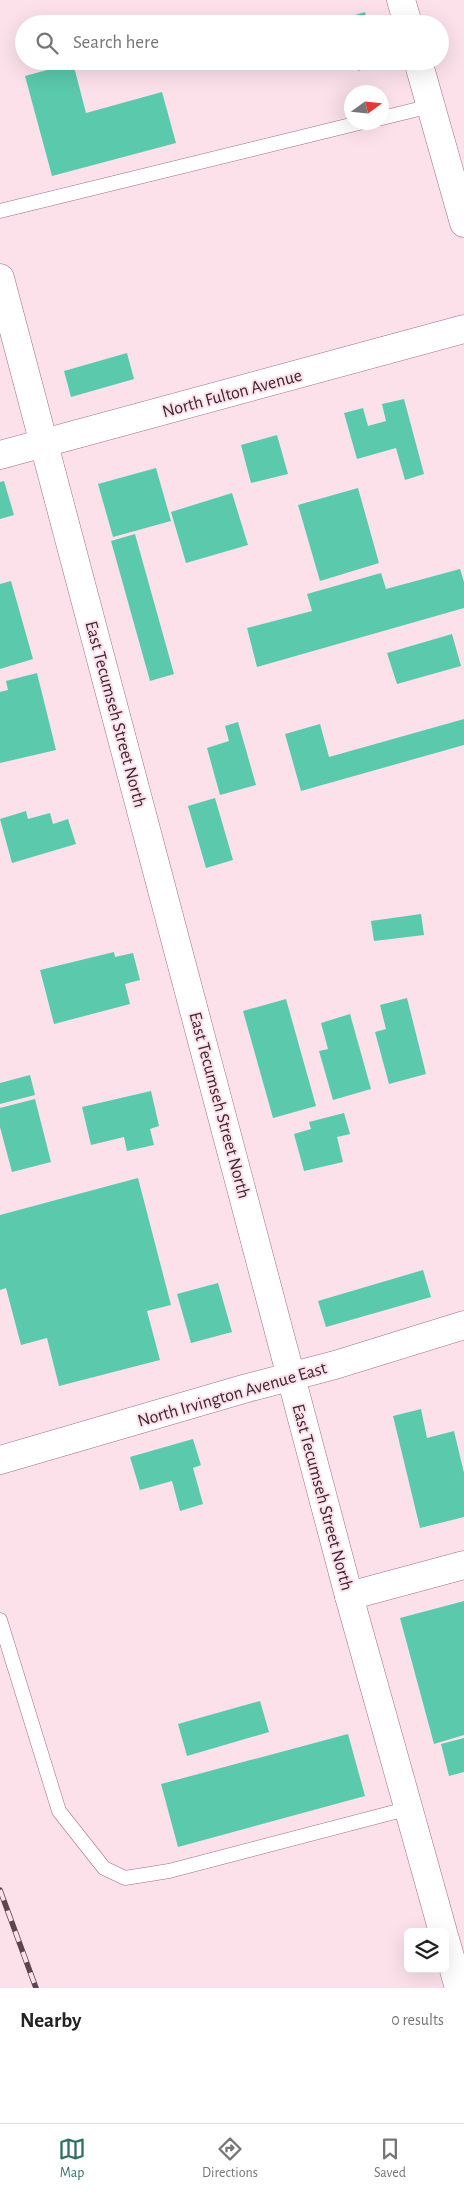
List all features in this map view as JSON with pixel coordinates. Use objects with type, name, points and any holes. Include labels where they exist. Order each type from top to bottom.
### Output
[{"type":"street","points":[[401,0],[405,15]]},
{"type":"street","points":[[421,70],[464,224]]},
{"type":"street","name":"East Tecumseh Street North","points":[[0,278],[350,1596],[442,1928]]},
{"type":"street","name":"North Fulton Avenue","points":[[0,456],[464,329]]},
{"type":"street","name":"North Irvington Avenue East","points":[[0,1460],[292,1377],[464,1325]]},
{"type":"street","points":[[350,1596],[464,1565]]},
{"type":"street","points":[[449,1953],[459,1988]]},
{"type":"lane","points":[[389,116],[431,106]]},
{"type":"lane","points":[[0,211],[344,127]]},
{"type":"lane","points":[[0,1620],[59,1811],[104,1868],[125,1878],[170,1871],[410,1808]]},
{"type":"building","points":[[365,12],[366,15],[355,15]]},
{"type":"building","points":[[47,70],[75,70],[86,113],[162,92],[176,143],[52,176],[25,76]]},
{"type":"building","points":[[127,353],[134,379],[71,397],[64,371]]},
{"type":"building","points":[[404,399],[424,474],[405,480],[396,448],[357,459],[344,413],[363,408],[368,426],[386,421],[382,404]]},
{"type":"building","points":[[277,435],[288,474],[251,483],[241,445]]},
{"type":"building","points":[[156,468],[171,521],[113,537],[98,484]]},
{"type":"building","points":[[4,481],[14,515],[0,519],[0,482]]},
{"type":"building","points":[[358,488],[379,563],[320,581],[298,505]]},
{"type":"building","points":[[232,493],[248,545],[186,563],[171,512]]},
{"type":"building","points":[[135,534],[174,674],[150,681],[111,541]]},
{"type":"building","points":[[460,569],[464,582],[464,608],[257,667],[247,628],[312,611],[307,594],[381,573],[386,589]]},
{"type":"building","points":[[11,581],[33,659],[0,669],[0,584]]},
{"type":"building","points":[[452,634],[461,666],[397,684],[387,653]]},
{"type":"building","points":[[37,673],[56,750],[0,763],[0,692],[8,690],[6,681]]},
{"type":"building","points":[[464,719],[464,745],[301,791],[285,734],[320,724],[329,757]]},
{"type":"building","points":[[238,722],[256,785],[220,795],[207,748],[229,741],[225,726]]},
{"type":"building","points":[[215,798],[233,860],[206,868],[188,806]]},
{"type":"building","points":[[26,811],[28,819],[50,813],[53,824],[68,819],[76,844],[12,863],[0,819]]},
{"type":"building","points":[[421,914],[424,935],[374,941],[371,921]]},
{"type":"building","points":[[114,952],[115,957],[133,953],[140,980],[125,984],[130,1004],[54,1024],[40,970]]},
{"type":"building","points":[[407,998],[426,1074],[389,1084],[375,1032],[386,1029],[380,1005]]},
{"type":"building","points":[[286,999],[316,1106],[273,1118],[243,1011]]},
{"type":"building","points":[[350,1014],[371,1089],[333,1100],[319,1051],[328,1049],[321,1023]]},
{"type":"building","points":[[30,1075],[35,1095],[0,1104],[0,1083]]},
{"type":"building","points":[[151,1091],[159,1126],[150,1129],[154,1145],[127,1151],[124,1137],[91,1145],[82,1107]]},
{"type":"building","points":[[35,1099],[51,1162],[12,1172],[0,1127],[0,1108]]},
{"type":"building","points":[[344,1113],[350,1134],[337,1137],[343,1162],[304,1171],[294,1134],[311,1129],[309,1122]]},
{"type":"building","points":[[138,1178],[171,1305],[147,1311],[160,1360],[59,1386],[47,1338],[21,1345],[6,1288],[0,1290],[0,1215]]},
{"type":"building","points":[[423,1270],[431,1297],[326,1327],[318,1301]]},
{"type":"building","points":[[218,1283],[232,1332],[191,1343],[177,1294]]},
{"type":"building","points":[[421,1409],[427,1438],[454,1431],[464,1473],[464,1517],[420,1528],[393,1416]]},
{"type":"building","points":[[193,1439],[201,1465],[193,1468],[203,1504],[180,1511],[172,1481],[140,1490],[130,1457]]},
{"type":"building","points":[[464,1601],[464,1735],[434,1744],[400,1618]]},
{"type":"building","points":[[260,1701],[269,1732],[187,1756],[178,1724]]},
{"type":"building","points":[[348,1734],[365,1796],[178,1847],[161,1784]]},
{"type":"building","points":[[464,1738],[464,1772],[449,1776],[441,1744]]},
{"type":"railway","points":[[0,1890],[36,1988]]}]
